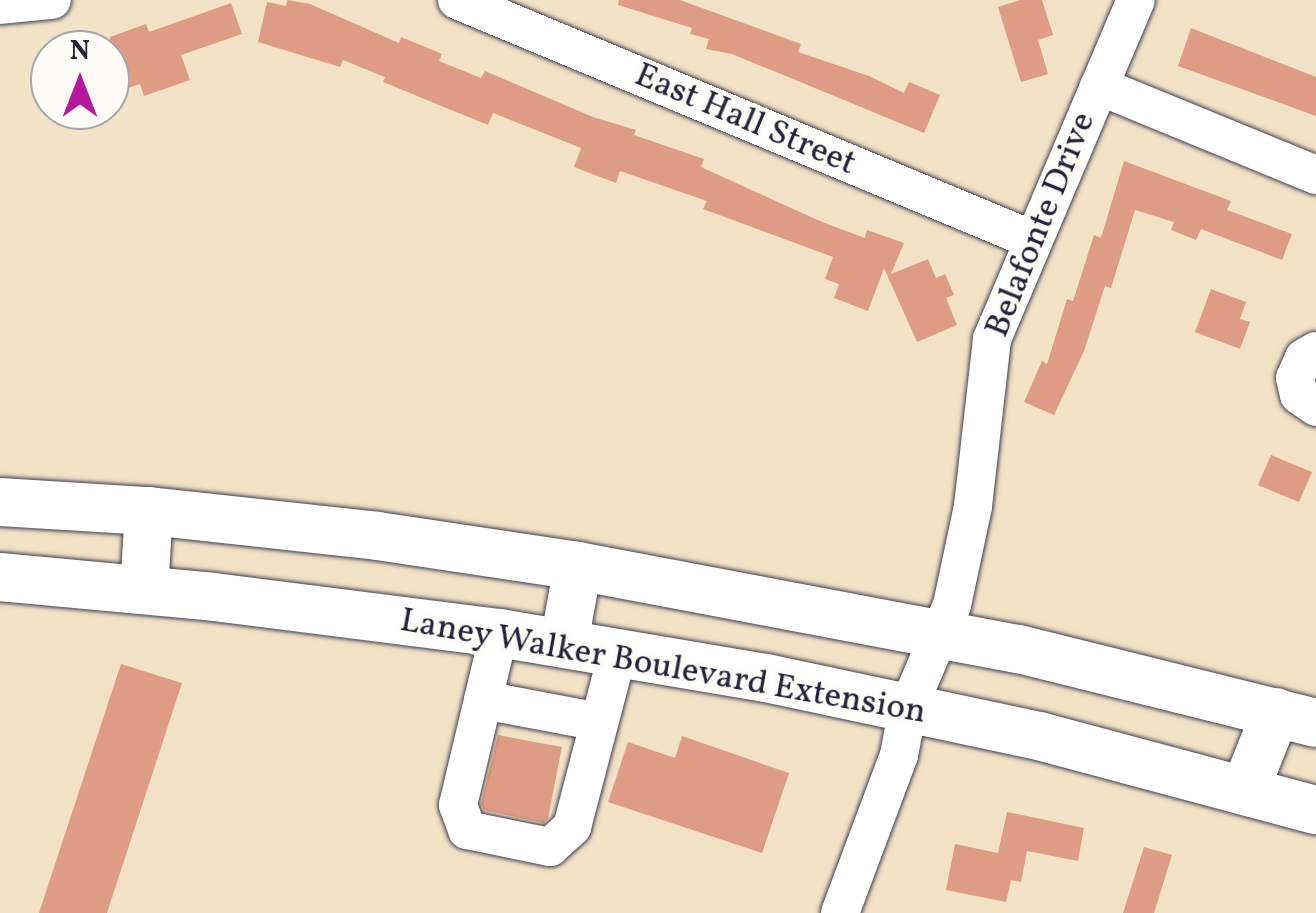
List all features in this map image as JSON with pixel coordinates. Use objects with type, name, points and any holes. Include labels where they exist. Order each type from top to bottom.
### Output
[{"type":"main road","points":[[0,502],[150,511],[378,536],[578,566],[943,634],[1296,718],[1245,790]]},
{"type":"main road","points":[[144,590],[150,511]]},
{"type":"main road","points":[[564,644],[578,566]]},
{"type":"main road","name":"Laney Walker Boulevard Extension","points":[[0,577],[144,590],[499,633],[618,652],[1039,736],[1316,810]]},
{"type":"street","points":[[0,5],[52,0]]},
{"type":"street","name":"East Hall Street","points":[[457,0],[1033,240]]},
{"type":"street","name":"Belafonte Drive","points":[[840,913],[899,755],[908,708],[943,634],[973,506],[992,339],[1136,0]]},
{"type":"street","points":[[1099,86],[1316,175]]},
{"type":"street","points":[[1316,351],[1304,358],[1295,378],[1300,394],[1316,407]]},
{"type":"street","points":[[499,633],[458,804],[467,830],[550,848],[572,827],[618,652]]},
{"type":"street","points":[[482,700],[599,722]]},
{"type":"building","points":[[287,0],[310,4],[399,43],[401,37],[442,54],[439,61],[481,78],[485,71],[593,117],[636,130],[634,135],[704,159],[701,167],[822,222],[865,238],[867,230],[904,243],[891,274],[928,259],[936,278],[945,274],[954,295],[946,298],[957,325],[917,342],[884,268],[868,311],[834,298],[839,284],[825,279],[833,257],[703,209],[707,201],[620,171],[616,183],[574,167],[581,148],[493,113],[488,125],[383,82],[385,77],[343,60],[340,67],[258,42],[267,2],[286,6]]},
{"type":"building","points":[[619,0],[680,0],[801,44],[798,52],[869,76],[904,93],[909,82],[940,95],[924,133],[732,54],[706,49],[709,39],[690,34],[692,28],[618,5]]},
{"type":"building","points":[[1020,0],[1042,0],[1053,35],[1038,40],[1048,74],[1021,82],[998,7]]},
{"type":"building","points":[[231,3],[242,34],[181,55],[190,80],[144,96],[140,84],[130,87],[129,30],[146,24],[149,32]]},
{"type":"building","points":[[1191,28],[1316,77],[1316,116],[1178,66]]},
{"type":"building","points":[[1124,161],[1231,201],[1227,210],[1292,234],[1282,260],[1201,229],[1196,240],[1171,230],[1174,222],[1135,210],[1111,288],[1105,286],[1084,351],[1054,415],[1024,402],[1042,361],[1047,364],[1067,299],[1073,301],[1094,235],[1101,238]]},
{"type":"building","points":[[1211,289],[1246,302],[1240,319],[1250,322],[1240,349],[1195,332]]},
{"type":"building","points":[[1271,455],[1312,472],[1299,502],[1258,485]]},
{"type":"building","points":[[121,664],[182,683],[107,913],[39,913]]},
{"type":"building","points":[[498,735],[562,747],[548,818],[543,823],[484,810],[481,804]]},
{"type":"building","points":[[682,736],[789,773],[762,853],[608,802],[628,742],[675,758]]},
{"type":"building","points":[[1007,812],[1084,828],[1078,861],[1027,851],[1021,882],[1011,880],[1006,902],[946,890],[955,844],[998,853]]},
{"type":"building","points":[[1144,847],[1172,855],[1154,913],[1123,913]]}]
